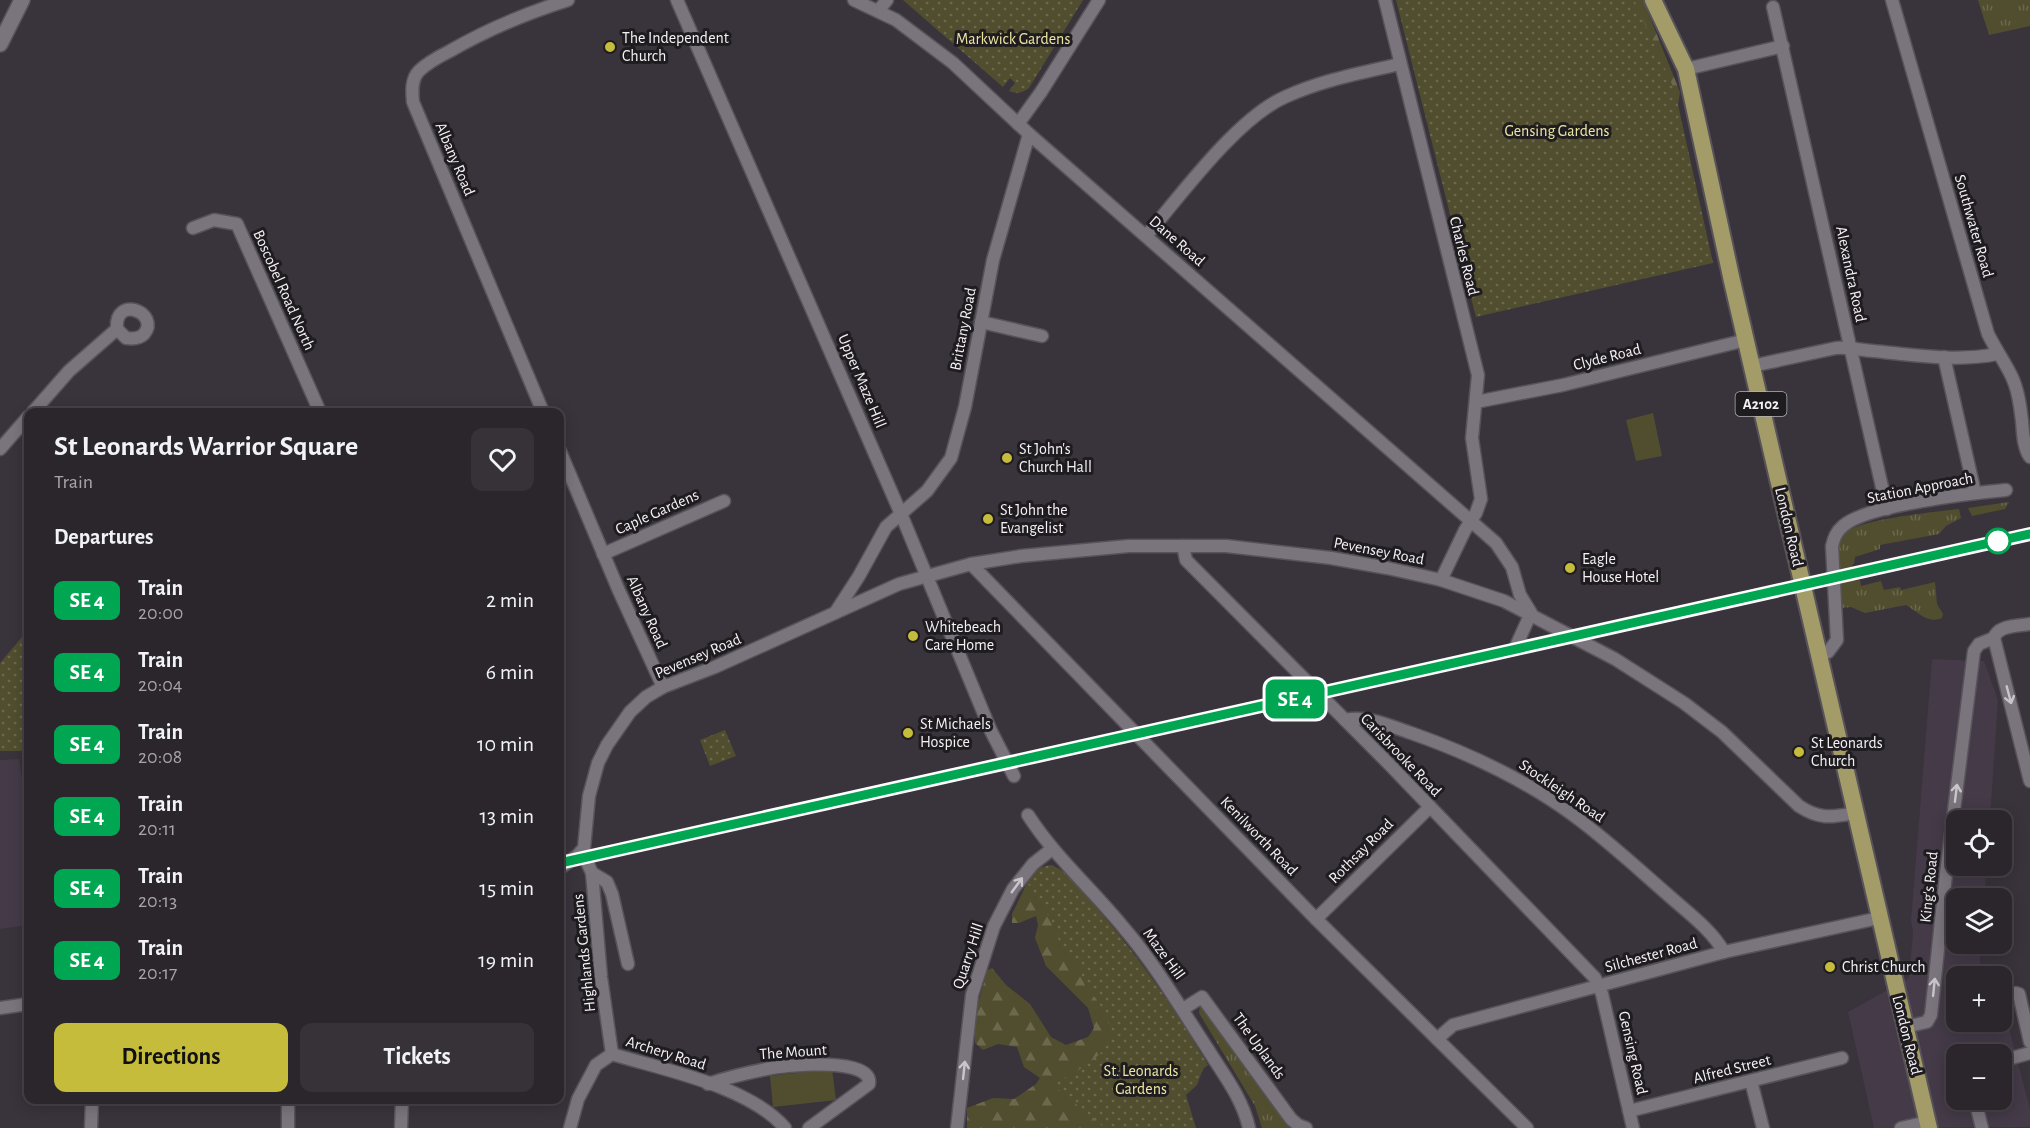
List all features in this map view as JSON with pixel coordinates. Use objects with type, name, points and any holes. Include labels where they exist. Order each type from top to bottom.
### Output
[{"type":"main road","name":"London Road","points":[[1653,0],[1686,69],[1818,656],[1928,1125]]},
{"type":"street","points":[[0,44],[22,0]]},
{"type":"street","name":"Albany Road","points":[[541,408],[413,102],[412,91],[418,73],[441,56],[485,31],[568,0]]},
{"type":"street","name":"Upper Maze Hill","points":[[678,0],[928,577],[991,731],[1014,776]]},
{"type":"street","name":"Dane Road","points":[[854,0],[896,20],[928,42],[1029,134],[1409,469],[1470,520]]},
{"type":"street","points":[[878,11],[887,0]]},
{"type":"street","points":[[1018,124],[1099,0]]},
{"type":"street","name":"Charles Road","points":[[1385,0],[1478,375],[1472,438],[1481,499],[1442,580]]},
{"type":"street","name":"Southwater Road","points":[[1892,0],[1988,334],[2012,377],[2018,393],[2024,438],[2030,457]]},
{"type":"street","name":"Alexandra Road","points":[[1773,7],[1784,46],[1849,347],[1887,509]]},
{"type":"street","points":[[1686,69],[1784,46]]},
{"type":"street","points":[[1146,236],[1246,123],[1274,104],[1325,81],[1400,64]]},
{"type":"street","name":"Brittany Road","points":[[901,514],[927,491],[951,458],[965,407],[993,260],[1029,134]]},
{"type":"street","name":"Boscobel Road North","points":[[193,228],[214,220],[237,224],[318,408]]},
{"type":"street","points":[[981,322],[1042,336]]},
{"type":"street","points":[[37,408],[69,371],[117,329]]},
{"type":"street","name":"Clyde Road","points":[[1476,402],[1563,385],[1746,339]]},
{"type":"street","points":[[1752,366],[1849,347],[1869,351],[1944,357],[1967,358],[1998,354]]},
{"type":"street","points":[[1944,357],[1975,493]]},
{"type":"street","points":[[0,449],[24,422]]},
{"type":"street","name":"Albany Road","points":[[564,461],[663,687]]},
{"type":"street","name":"Station Approach","points":[[1818,656],[1828,652],[1837,640],[1832,546],[1836,534],[1844,525],[1856,518],[1887,509],[1975,493],[2006,490]]},
{"type":"street","name":"Caple Gardens","points":[[603,554],[724,501]]},
{"type":"street","points":[[835,613],[886,527],[901,514]]},
{"type":"street","points":[[1470,520],[1496,543],[1512,567],[1520,595],[1531,614],[1518,644]]},
{"type":"street","name":"Carisbrooke Road","points":[[1183,546],[1186,560],[1430,807],[1587,969],[1599,986]]},
{"type":"street","name":"Pevensey Road","points":[[582,850],[586,843],[588,796],[603,754],[630,712],[646,697],[663,687],[715,667],[899,584],[971,564],[1021,556],[1118,547],[1226,546],[1290,553],[1387,568],[1442,580],[1496,598],[1615,659],[1684,703],[1722,732],[1810,814],[1821,817],[1855,813]]},
{"type":"street","name":"Kenilworth Road","points":[[971,564],[1316,919],[1527,1128]]},
{"type":"street","points":[[2030,624],[2000,630],[1994,638],[2025,734],[2030,781]]},
{"type":"street","name":"King's Road","points":[[1905,1028],[1927,1022],[1931,1015],[1974,651],[1979,644],[1994,638]]},
{"type":"street","name":"Stockleigh Road","points":[[1345,720],[1356,718],[1379,722],[1423,737],[1498,769],[1532,788],[1572,814],[1617,850],[1712,934],[1724,952]]},
{"type":"street","name":"Rothsay Road","points":[[1316,919],[1430,807]]},
{"type":"street","name":"Maze Hill","points":[[1028,815],[1052,849],[1143,952],[1183,1010],[1244,1108],[1249,1128]]},
{"type":"street","name":"Quarry Hill","points":[[957,1128],[972,995],[994,926],[1013,889],[1033,864],[1052,849]]},
{"type":"street","points":[[566,860],[582,850]]},
{"type":"street","name":"Highlands Gardens","points":[[582,850],[592,873],[601,977],[612,1054]]},
{"type":"street","points":[[592,873],[607,882],[628,964]]},
{"type":"street","name":"Silchester Road","points":[[1437,1039],[1453,1025],[1724,952],[1879,918]]},
{"type":"street","name":"Gensing Road","points":[[1599,986],[1634,1128]]},
{"type":"street","points":[[2012,994],[2019,994],[2030,1042]]},
{"type":"street","name":"The Uplands","points":[[1183,1010],[1202,997],[1291,1119],[1306,1128]]},
{"type":"street","points":[[0,1008],[24,1005]]},
{"type":"street","points":[[2012,1058],[2030,1053]]},
{"type":"street","name":"Archery Road","points":[[570,1128],[578,1099],[596,1065],[612,1054],[666,1068],[752,1102],[778,1120],[785,1128]]},
{"type":"street","name":"Alfred Street","points":[[1629,1111],[1842,1058]]},
{"type":"street","name":"The Mount","points":[[708,1084],[738,1074],[774,1067],[810,1064],[844,1066],[867,1074],[870,1079],[869,1084],[809,1128]]},
{"type":"street","points":[[1751,1081],[1763,1128]]},
{"type":"street","points":[[91,1128],[92,1104]]},
{"type":"street","points":[[288,1104],[288,1128]]},
{"type":"street","points":[[402,1104],[402,1128]]},
{"type":"street","points":[[1978,1110],[1982,1128]]},
{"type":"street","points":[[1901,1128],[1928,1125]]},
{"type":"shaded area","points":[[1932,659],[1984,661],[1998,700],[1991,810],[1946,810],[1946,876],[1986,876],[1985,888],[1946,888],[1946,954],[1980,954],[1980,966],[1946,966],[1946,1032],[2010,1032],[2030,1109],[2030,1127],[1874,1128],[1848,1012],[1909,978],[1913,932],[1911,920]]},
{"type":"shaded area","points":[[19,759],[24,794],[24,926],[0,929],[0,760]]},
{"type":"green space","name":"Markwick Gardens","points":[[903,0],[1083,0],[1029,88],[1017,93],[1009,91],[1015,83],[1010,78],[1003,87]]},
{"type":"green space","name":"Gensing Gardens","points":[[1396,0],[1634,0],[1675,91],[1713,263],[1476,317]]},
{"type":"green space","points":[[1624,0],[1643,0],[1680,92],[1677,111]]},
{"type":"green space","points":[[1978,0],[2030,0],[2030,26],[1989,35]]},
{"type":"green space","points":[[1653,413],[1662,456],[1636,461],[1626,420]]},
{"type":"green space","points":[[2009,502],[2005,509],[1972,516],[1968,508]]},
{"type":"green space","points":[[1959,509],[1961,518],[1946,526],[1939,534],[1880,545],[1880,549],[1855,557],[1852,565],[1854,581],[1860,580],[1861,586],[1881,581],[1884,590],[1900,587],[1901,590],[1935,582],[1937,604],[1943,614],[1942,618],[1927,618],[1906,605],[1865,613],[1851,607],[1841,608],[1837,550],[1843,535],[1850,529],[1915,514]]},
{"type":"green space","points":[[24,635],[24,751],[0,751],[0,663]]},
{"type":"green space","points":[[725,730],[736,756],[710,766],[700,740]]},
{"type":"green space","name":"St. Leonards Gardens","points":[[1052,865],[1076,883],[1127,944],[1169,1002],[1208,1065],[1203,1069],[1197,1085],[1186,1095],[1196,1128],[1105,1128],[1053,1085],[1096,1058],[1109,1043],[1113,1034],[1100,1005],[1085,984],[1078,966],[1061,945],[1052,921],[1027,882],[1037,870]]},
{"type":"green space","points":[[1052,875],[1155,1128],[967,1128],[967,1108],[993,1098],[1014,1099],[1036,1084],[1040,1078],[1024,1067],[1017,1047],[998,1044],[983,1050],[975,1043],[975,1014],[986,971],[992,968],[1006,985],[1030,1004],[1051,1037],[1066,1045],[1088,1037],[1094,1028],[1088,1008],[1046,966],[1035,938],[1038,925],[1036,916],[1019,923],[1012,923],[1012,914],[1028,881]]},
{"type":"green space","points":[[1200,1005],[1204,1005],[1296,1128],[1262,1128],[1255,1106],[1199,1013]]},
{"type":"green space","points":[[832,1069],[836,1100],[773,1107],[770,1076]]},
{"type":"railway","points":[[1856,574],[2030,534]]},
{"type":"train","points":[[564,862],[2030,534]]},
{"type":"place","name":"The Independent Church","points":[[610,47]]},
{"type":"place","name":"St John's Church Hall","points":[[1007,458]]},
{"type":"place","name":"St John the Evangelist","points":[[988,519]]},
{"type":"place","name":"Eagle House Hotel","points":[[1570,568]]},
{"type":"place","name":"Whitebeach Care Home","points":[[913,636]]},
{"type":"place","name":"St Michaels Hospice","points":[[908,733]]},
{"type":"place","name":"St Leonards Church","points":[[1799,752]]},
{"type":"place","name":"Christ Church","points":[[1830,967]]}]
